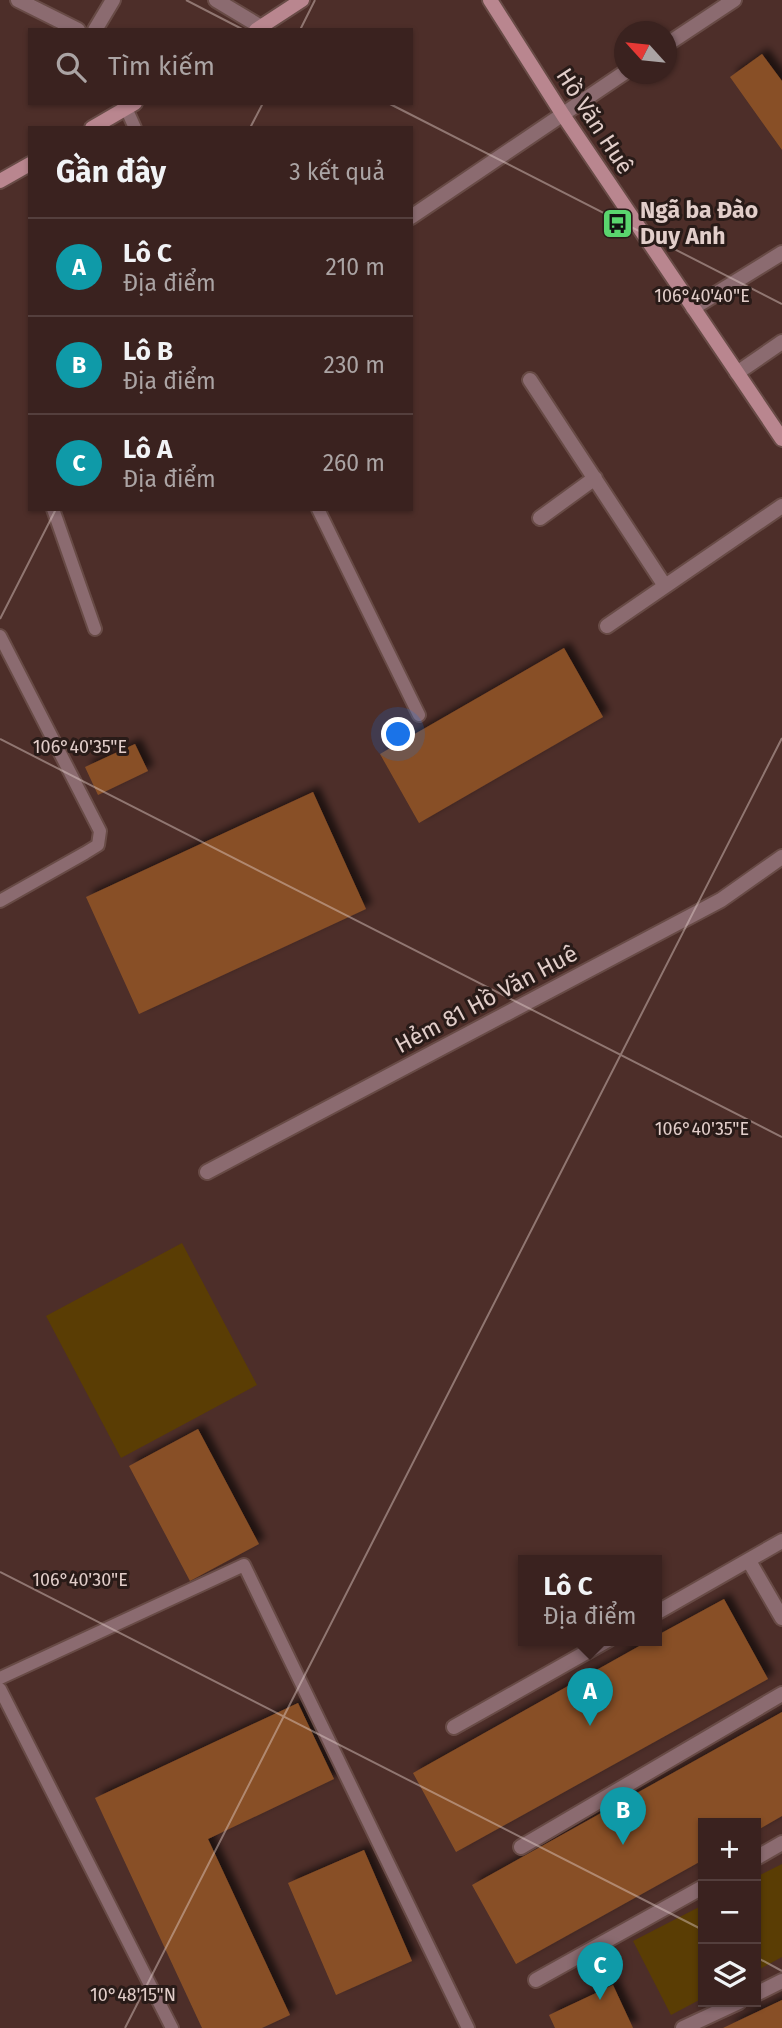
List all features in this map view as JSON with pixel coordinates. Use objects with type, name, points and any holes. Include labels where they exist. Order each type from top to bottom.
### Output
[{"type":"main road","points":[[258,28],[302,0]]},
{"type":"main road","name":"Hồ Văn Huê","points":[[490,0],[563,115],[782,439]]},
{"type":"main road","points":[[95,126],[130,106]]},
{"type":"main road","points":[[0,181],[28,165]]},
{"type":"street","points":[[18,0],[74,28]]},
{"type":"street","points":[[96,28],[113,0]]},
{"type":"street","points":[[216,0],[258,28]]},
{"type":"street","points":[[677,38],[734,0]]},
{"type":"street","points":[[413,216],[614,80]]},
{"type":"street","points":[[694,308],[782,253]]},
{"type":"street","points":[[737,373],[782,342]]},
{"type":"street","points":[[530,380],[665,586]]},
{"type":"street","points":[[540,518],[595,478]]},
{"type":"street","points":[[607,626],[782,506]]},
{"type":"street","name":"Hẻm 81 Hồ Văn Huê","points":[[207,1172],[721,900],[782,857]]},
{"type":"street","points":[[662,1610],[782,1541]]},
{"type":"street","points":[[749,1561],[782,1618]]},
{"type":"street","points":[[454,1727],[597,1646]]},
{"type":"street","points":[[521,1847],[782,1694]]},
{"type":"street","points":[[761,1855],[782,1843]]},
{"type":"street","points":[[536,1980],[698,1890]]},
{"type":"street","points":[[761,1992],[782,1981]]},
{"type":"street","points":[[683,2028],[728,2007]]},
{"type":"lane","points":[[130,106],[135,126]]},
{"type":"lane","points":[[54,511],[95,629]]},
{"type":"lane","points":[[319,511],[419,715]]},
{"type":"lane","points":[[0,636],[100,831],[98,845],[0,901]]},
{"type":"lane","points":[[0,1678],[244,1564],[468,2028]]},
{"type":"lane","points":[[0,1689],[172,2028]]},
{"type":"shaded area","points":[[182,1243],[257,1385],[121,1458],[46,1316]]},
{"type":"shaded area","points":[[782,1864],[782,1957],[761,1968],[761,1881],[761,1874]]},
{"type":"shaded area","points":[[698,1908],[698,2001],[671,2015],[633,1941]]},
{"type":"building","points":[[762,54],[782,81],[782,150],[730,77]]},
{"type":"building","points":[[564,648],[603,717],[419,823],[380,754]]},
{"type":"building","points":[[135,744],[148,771],[98,795],[85,767]]},
{"type":"building","points":[[313,792],[366,909],[139,1014],[86,897]]},
{"type":"building","points":[[198,1429],[259,1544],[190,1581],[129,1466]]},
{"type":"building","points":[[724,1599],[768,1679],[456,1852],[413,1773],[639,1646],[662,1646],[662,1633]]},
{"type":"building","points":[[298,1703],[334,1779],[208,1839],[290,2015],[262,2028],[202,2028],[95,1798]]},
{"type":"building","points":[[782,1712],[782,1816],[761,1828],[761,1818],[698,1818],[698,1863],[516,1964],[472,1885]]},
{"type":"building","points":[[364,1850],[412,1961],[336,1995],[288,1883]]},
{"type":"building","points":[[613,1985],[633,2028],[555,2028],[549,2015]]},
{"type":"building","points":[[782,2000],[782,2028],[723,2028]]},
{"type":"place","name":"Ngã ba Đào Duy Anh","points":[[617,223]]},
{"type":"place","name":"Lô C","points":[[590,1726]]},
{"type":"place","name":"Lô B","points":[[623,1845]]},
{"type":"place","name":"Lô A","points":[[600,2000]]}]
